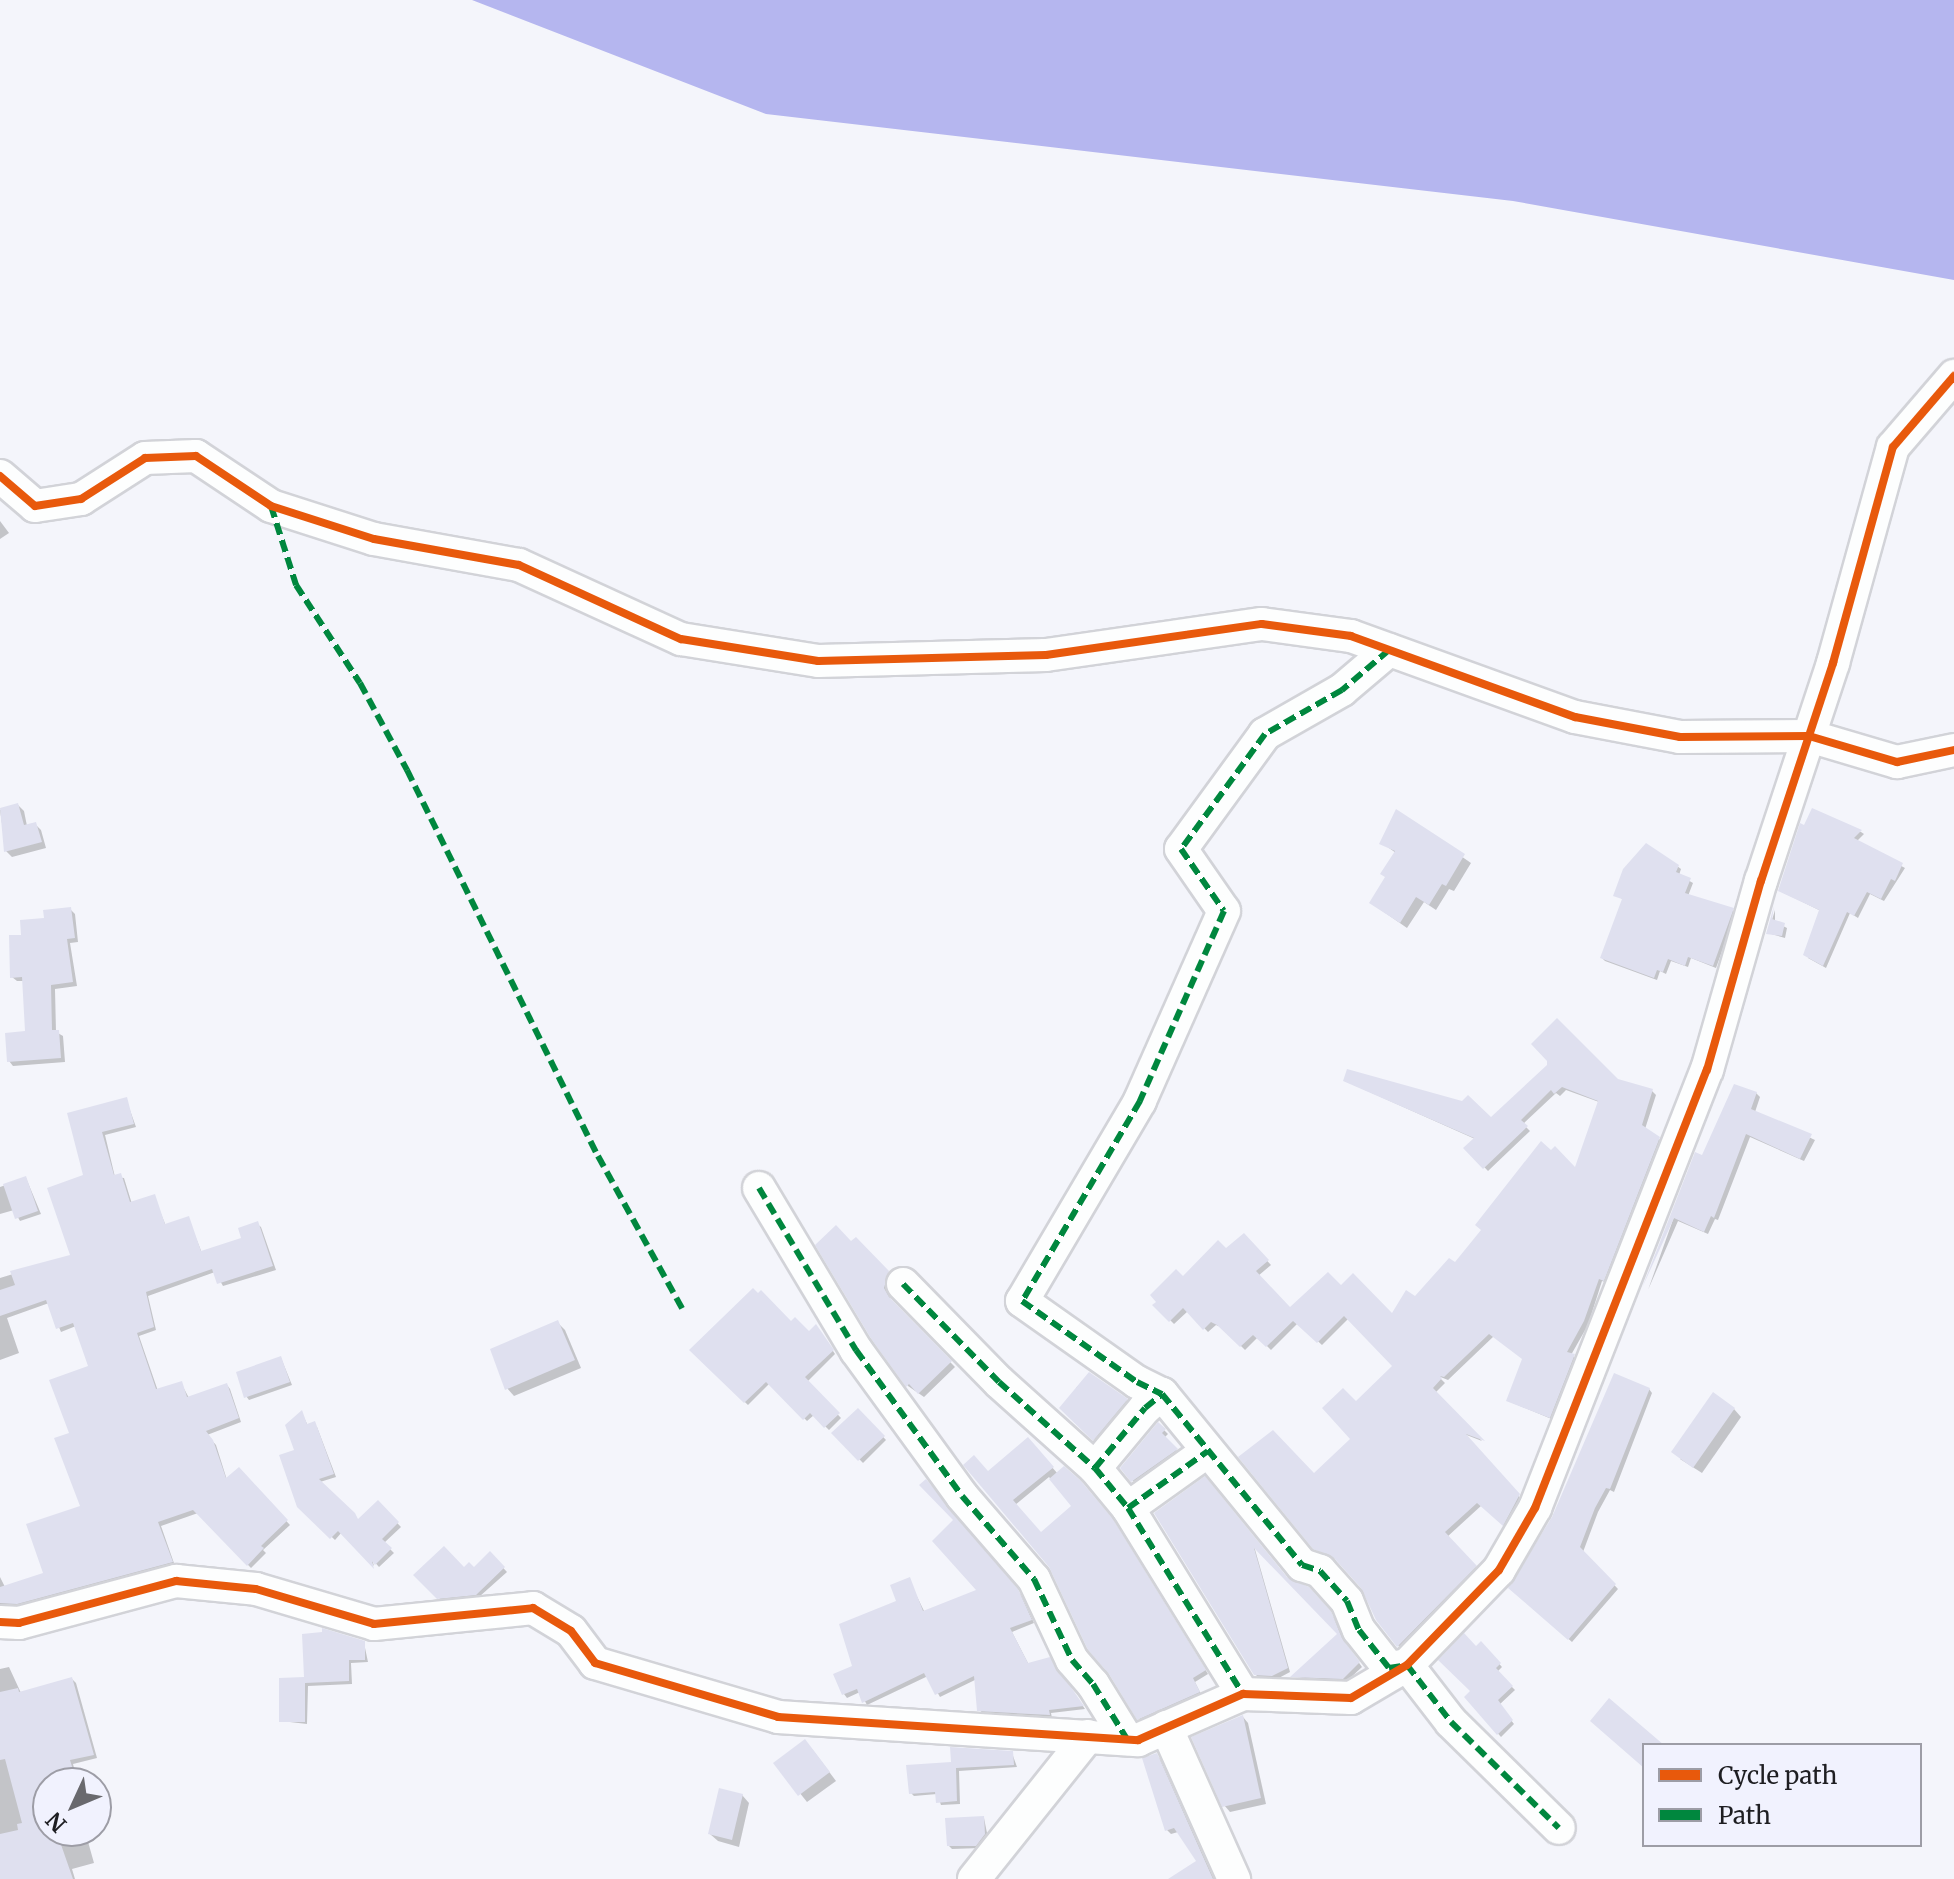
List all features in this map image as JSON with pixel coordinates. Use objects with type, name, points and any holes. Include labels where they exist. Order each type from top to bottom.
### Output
[{"type":"street","points":[[0,1622],[19,1623],[176,1581],[256,1589],[374,1624],[533,1608],[571,1631],[595,1663],[778,1717],[1138,1740],[1243,1694],[1351,1698],[1407,1665],[1499,1570],[1535,1508],[1707,1070],[1893,447],[1954,376]]},
{"type":"street","points":[[0,476],[35,506],[81,499],[145,458],[196,456],[271,506],[374,539],[519,565],[681,639],[818,661],[1046,655],[1262,624],[1351,636],[1575,717],[1680,737],[1809,736],[1897,762],[1954,750]]},
{"type":"street","points":[[1389,650],[1342,690],[1265,734],[1181,849],[1224,911],[1140,1101],[1022,1301],[1137,1382],[1162,1394],[1302,1565],[1320,1571],[1347,1601],[1359,1630],[1389,1668],[1407,1665]]},
{"type":"street","points":[[759,1188],[856,1350],[962,1496],[1034,1579],[1072,1660],[1093,1684],[1127,1739]]},
{"type":"street","points":[[903,1284],[999,1382],[1095,1468],[1128,1508],[1243,1694]]},
{"type":"street","points":[[1095,1468],[1145,1408],[1162,1394]]},
{"type":"street","points":[[1128,1508],[1208,1451]]},
{"type":"street","points":[[1407,1665],[1451,1722],[1559,1828]]},
{"type":"street","points":[[1166,1727],[1234,1879]]},
{"type":"street","points":[[974,1879],[1088,1736]]},
{"type":"water","points":[[472,0],[1954,0],[1954,280],[1513,201],[766,114]]},
{"type":"building","points":[[18,803],[24,825],[36,822],[42,842],[4,852],[0,808]]},
{"type":"building","points":[[1812,808],[1862,830],[1854,838],[1903,863],[1895,881],[1891,879],[1881,899],[1867,892],[1854,916],[1847,912],[1823,966],[1803,955],[1819,910],[1778,891],[1800,823],[1804,825]]},
{"type":"building","points":[[1396,809],[1465,854],[1446,886],[1442,884],[1429,905],[1416,897],[1400,923],[1369,903],[1385,877],[1380,874],[1395,851],[1379,844]]},
{"type":"building","points":[[1646,843],[1679,865],[1676,872],[1691,878],[1685,893],[1734,908],[1713,966],[1688,957],[1685,966],[1668,959],[1663,972],[1657,970],[1654,978],[1600,958],[1622,899],[1613,896],[1623,869]]},
{"type":"building","points":[[1774,906],[1772,919],[1785,923],[1782,936],[1766,934]]},
{"type":"building","points":[[71,907],[75,938],[67,939],[73,982],[51,985],[52,1030],[59,1030],[61,1058],[7,1062],[5,1033],[25,1031],[22,977],[10,978],[9,935],[21,935],[20,920],[44,918],[43,910]]},
{"type":"building","points":[[1557,1018],[1618,1079],[1653,1089],[1642,1125],[1660,1137],[1604,1281],[1599,1279],[1584,1321],[1567,1352],[1575,1354],[1550,1418],[1506,1401],[1522,1359],[1489,1334],[1444,1377],[1440,1376],[1442,1378],[1433,1388],[1485,1441],[1466,1434],[1520,1494],[1503,1526],[1477,1503],[1445,1532],[1477,1566],[1397,1647],[1376,1620],[1361,1588],[1334,1558],[1313,1549],[1238,1457],[1273,1430],[1314,1473],[1350,1439],[1322,1408],[1343,1388],[1356,1401],[1392,1366],[1344,1316],[1317,1343],[1293,1321],[1266,1347],[1253,1335],[1240,1347],[1211,1322],[1203,1330],[1183,1308],[1169,1322],[1152,1305],[1156,1302],[1150,1295],[1176,1269],[1183,1276],[1218,1240],[1226,1248],[1244,1233],[1269,1260],[1256,1271],[1290,1307],[1328,1272],[1341,1285],[1353,1273],[1392,1313],[1406,1290],[1415,1296],[1449,1258],[1455,1262],[1481,1230],[1475,1225],[1541,1141],[1551,1150],[1555,1146],[1575,1167],[1598,1101],[1562,1087],[1554,1094],[1551,1090],[1521,1120],[1528,1126],[1483,1169],[1463,1148],[1474,1138],[1343,1081],[1347,1069],[1462,1101],[1468,1095],[1491,1117],[1547,1065],[1547,1061],[1531,1044]]},
{"type":"building","points":[[1734,1084],[1757,1092],[1751,1109],[1812,1134],[1800,1159],[1746,1134],[1714,1218],[1711,1216],[1704,1232],[1674,1218],[1642,1288],[1695,1152],[1702,1155]]},
{"type":"building","points":[[127,1097],[134,1124],[102,1132],[114,1175],[121,1173],[130,1202],[155,1194],[165,1224],[189,1216],[201,1251],[241,1238],[238,1228],[258,1221],[273,1266],[217,1284],[212,1269],[146,1292],[154,1327],[137,1333],[156,1389],[182,1381],[187,1397],[227,1383],[239,1418],[206,1431],[213,1440],[226,1478],[239,1467],[288,1520],[261,1546],[264,1548],[247,1566],[193,1510],[158,1522],[173,1562],[17,1604],[0,1603],[0,1587],[43,1573],[26,1524],[80,1506],[54,1438],[69,1433],[49,1380],[88,1366],[73,1323],[56,1329],[46,1300],[0,1316],[0,1290],[15,1285],[10,1271],[70,1255],[47,1188],[83,1175],[67,1113]]},
{"type":"building","points":[[26,1176],[38,1211],[15,1219],[3,1184]]},
{"type":"building","points":[[836,1225],[851,1241],[856,1237],[889,1271],[884,1288],[889,1297],[952,1361],[918,1394],[909,1384],[906,1387],[872,1340],[815,1245]]},
{"type":"building","points":[[753,1288],[758,1293],[761,1290],[791,1321],[795,1317],[809,1331],[816,1324],[834,1350],[805,1377],[840,1413],[824,1428],[810,1413],[803,1420],[766,1382],[744,1403],[689,1350]]},
{"type":"building","points":[[558,1320],[575,1360],[505,1390],[490,1349]]},
{"type":"building","points":[[281,1356],[290,1382],[244,1398],[236,1372]]},
{"type":"building","points":[[1089,1372],[1128,1399],[1093,1441],[1059,1408]]},
{"type":"building","points":[[1614,1373],[1650,1388],[1610,1489],[1606,1488],[1595,1508],[1580,1547],[1616,1584],[1568,1640],[1508,1588],[1552,1517]]},
{"type":"building","points":[[1713,1392],[1735,1408],[1693,1468],[1671,1452]]},
{"type":"building","points":[[858,1408],[885,1436],[858,1461],[831,1433]]},
{"type":"building","points":[[302,1410],[307,1424],[315,1421],[334,1474],[319,1479],[358,1519],[378,1500],[399,1522],[382,1539],[392,1548],[375,1565],[372,1561],[374,1569],[338,1531],[330,1539],[297,1507],[279,1455],[294,1450],[285,1425]]},
{"type":"building","points":[[1158,1422],[1166,1429],[1162,1433],[1178,1449],[1131,1482],[1120,1468]]},
{"type":"building","points":[[1028,1437],[1054,1467],[1013,1500],[1041,1532],[1071,1506],[1049,1479],[1064,1466],[1081,1481],[1113,1519],[1206,1670],[1193,1678],[1200,1692],[1137,1720],[1109,1674],[1088,1650],[1049,1567],[963,1465],[974,1455],[988,1471]]},
{"type":"building","points":[[1205,1476],[1287,1577],[1309,1587],[1331,1611],[1342,1638],[1360,1662],[1343,1679],[1290,1677],[1337,1634],[1254,1548],[1288,1668],[1272,1676],[1254,1675],[1154,1513]]},
{"type":"building","points":[[926,1479],[1018,1589],[1032,1620],[1010,1628],[1028,1663],[1050,1657],[1084,1706],[1049,1710],[1050,1715],[977,1711],[974,1676],[935,1695],[924,1673],[862,1703],[857,1689],[842,1695],[833,1674],[852,1666],[839,1624],[896,1601],[890,1585],[910,1577],[923,1611],[976,1590],[932,1541],[953,1520],[919,1485]]},
{"type":"building","points":[[444,1546],[464,1567],[469,1562],[474,1567],[490,1551],[505,1567],[476,1595],[437,1599],[413,1575]]},
{"type":"building","points":[[322,1628],[365,1641],[365,1660],[349,1660],[349,1681],[305,1683],[305,1722],[279,1722],[279,1678],[304,1677],[302,1634],[322,1632]]},
{"type":"building","points":[[1464,1633],[1476,1646],[1481,1641],[1501,1663],[1496,1668],[1513,1686],[1498,1700],[1513,1720],[1497,1735],[1464,1697],[1470,1691],[1438,1660]]},
{"type":"building","points":[[72,1677],[94,1755],[70,1760],[72,1767],[32,1767],[32,1847],[62,1847],[73,1879],[0,1879],[0,1834],[18,1830],[17,1824],[22,1823],[5,1759],[0,1760],[0,1692],[18,1688],[19,1692]]},
{"type":"building","points":[[1609,1698],[1662,1743],[1642,1743],[1642,1766],[1590,1721]]},
{"type":"building","points":[[1243,1715],[1261,1798],[1222,1807],[1191,1737]]},
{"type":"building","points":[[805,1739],[830,1772],[798,1796],[773,1763]]},
{"type":"building","points":[[950,1747],[1013,1751],[1014,1765],[956,1768],[957,1801],[936,1803],[935,1792],[909,1794],[906,1765],[951,1762]]},
{"type":"building","points":[[1157,1753],[1213,1879],[1168,1879],[1196,1861],[1174,1828],[1165,1831],[1142,1758]]},
{"type":"building","points":[[719,1788],[743,1794],[732,1840],[708,1834]]},
{"type":"building","points":[[984,1816],[985,1834],[976,1846],[947,1846],[945,1818]]},
{"type":"marked path","points":[[271,506],[296,585],[360,683],[407,770],[598,1156],[682,1308]]},
{"type":"marked path","points":[[1389,650],[1342,690],[1265,734],[1181,849],[1224,911],[1140,1101],[1022,1301],[1137,1382],[1162,1394],[1302,1565],[1320,1571],[1347,1601],[1359,1630],[1389,1668],[1407,1665],[1451,1722],[1559,1828]]},
{"type":"marked path","points":[[759,1188],[856,1350],[962,1496],[1034,1579],[1072,1660],[1093,1684],[1127,1739]]},
{"type":"marked path","points":[[903,1284],[999,1382],[1095,1468],[1128,1508],[1243,1694]]},
{"type":"marked path","points":[[1095,1468],[1145,1408],[1162,1394]]},
{"type":"marked path","points":[[1128,1508],[1208,1451]]},
{"type":"cycle path","points":[[0,1622],[19,1623],[176,1581],[256,1589],[374,1624],[533,1608],[571,1631],[595,1663],[778,1717],[1138,1740],[1243,1694],[1351,1698],[1407,1665],[1499,1570],[1535,1508],[1707,1070],[1761,881],[1833,663],[1893,447],[1954,376]]},
{"type":"cycle path","points":[[0,476],[35,506],[81,499],[145,458],[196,456],[271,506],[374,539],[519,565],[681,639],[818,661],[1046,655],[1262,624],[1351,636],[1575,717],[1680,737],[1809,736],[1897,762],[1954,750]]}]
